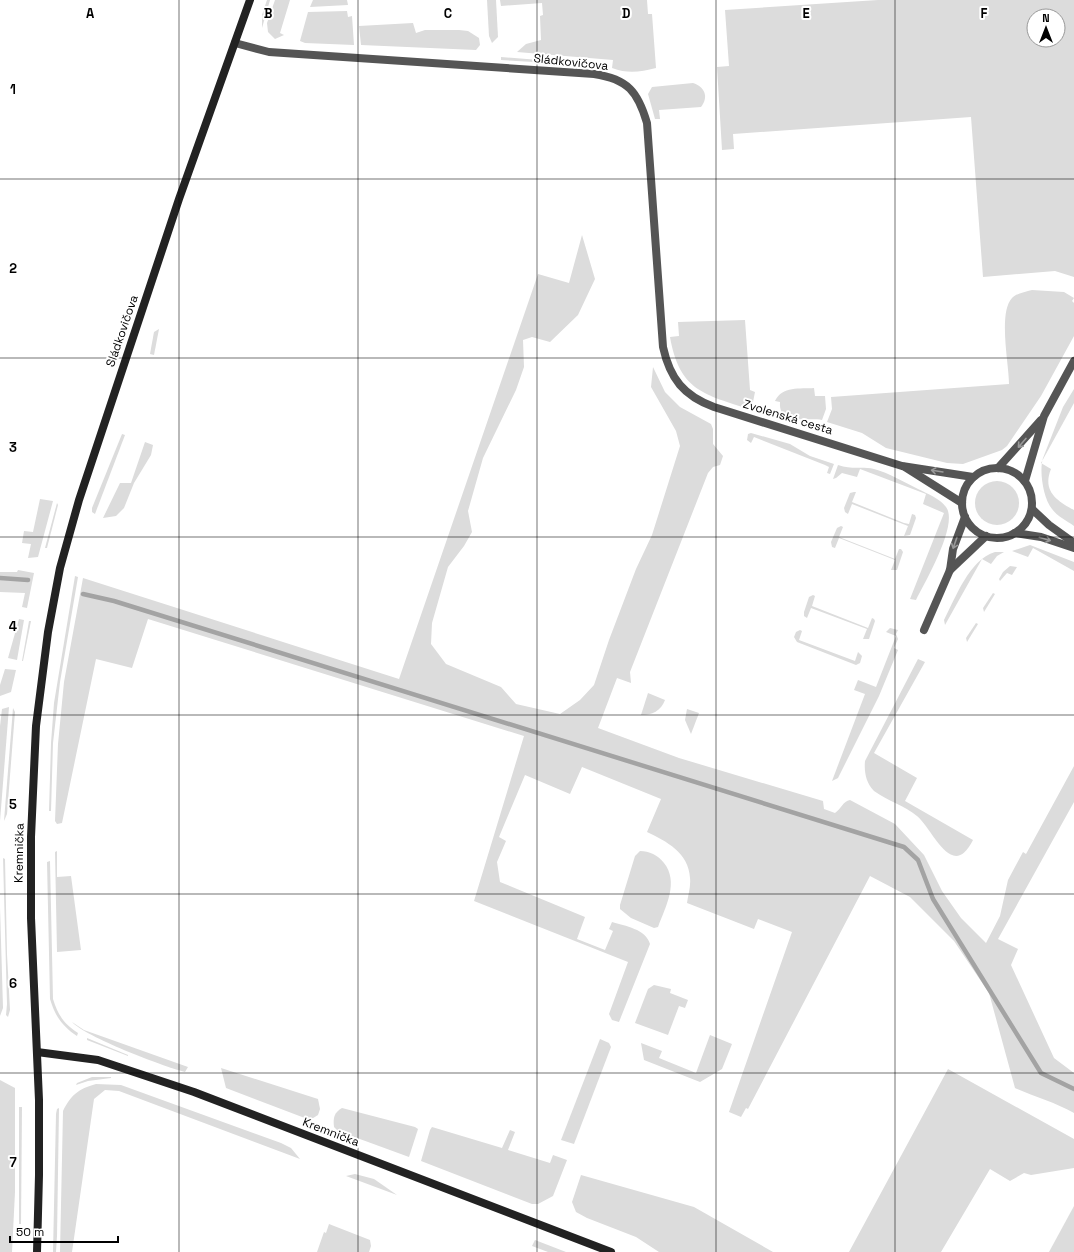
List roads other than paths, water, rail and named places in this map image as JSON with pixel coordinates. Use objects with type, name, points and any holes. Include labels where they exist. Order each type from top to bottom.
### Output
[{"type":"main road","name":"Sládkovičova","points":[[48,632],[60,568],[79,500],[179,199],[250,0]]},
{"type":"main road","name":"Kremnička","points":[[37,1252],[39,1175],[37,1052],[30,918],[31,836],[36,726],[48,632]]},
{"type":"main road","name":"Kremnička","points":[[37,1052],[98,1060],[194,1092],[611,1252]]},
{"type":"street","name":"Sládkovičova","points":[[235,43],[269,52],[594,74],[621,81],[633,90],[642,106],[647,123],[663,347],[665,358],[675,378]]},
{"type":"street","points":[[1025,481],[1044,416],[1074,361]]},
{"type":"street","name":"Zvolenská cesta","points":[[675,378],[690,395],[700,402],[902,466],[973,477]]},
{"type":"street","points":[[998,468],[1044,416]]},
{"type":"street","name":"Zvolenská cesta","points":[[902,466],[962,503]]},
{"type":"street","points":[[998,468],[1013,471],[1025,481],[1032,494],[1032,509],[1026,523],[1015,533],[1001,538],[986,536],[974,528],[965,517],[962,503],[965,489],[973,477],[985,470],[998,468]]},
{"type":"street","points":[[1032,509],[1049,525],[1074,543]]},
{"type":"street","points":[[924,630],[950,570],[953,549],[965,517]]},
{"type":"street","points":[[1015,533],[1041,537],[1074,548]]},
{"type":"street","points":[[950,570],[986,536]]},
{"type":"waterway","points":[[0,578],[28,580]]},
{"type":"waterway","points":[[83,594],[114,601],[904,847],[918,860],[933,899],[1041,1073],[1074,1089]]}]
